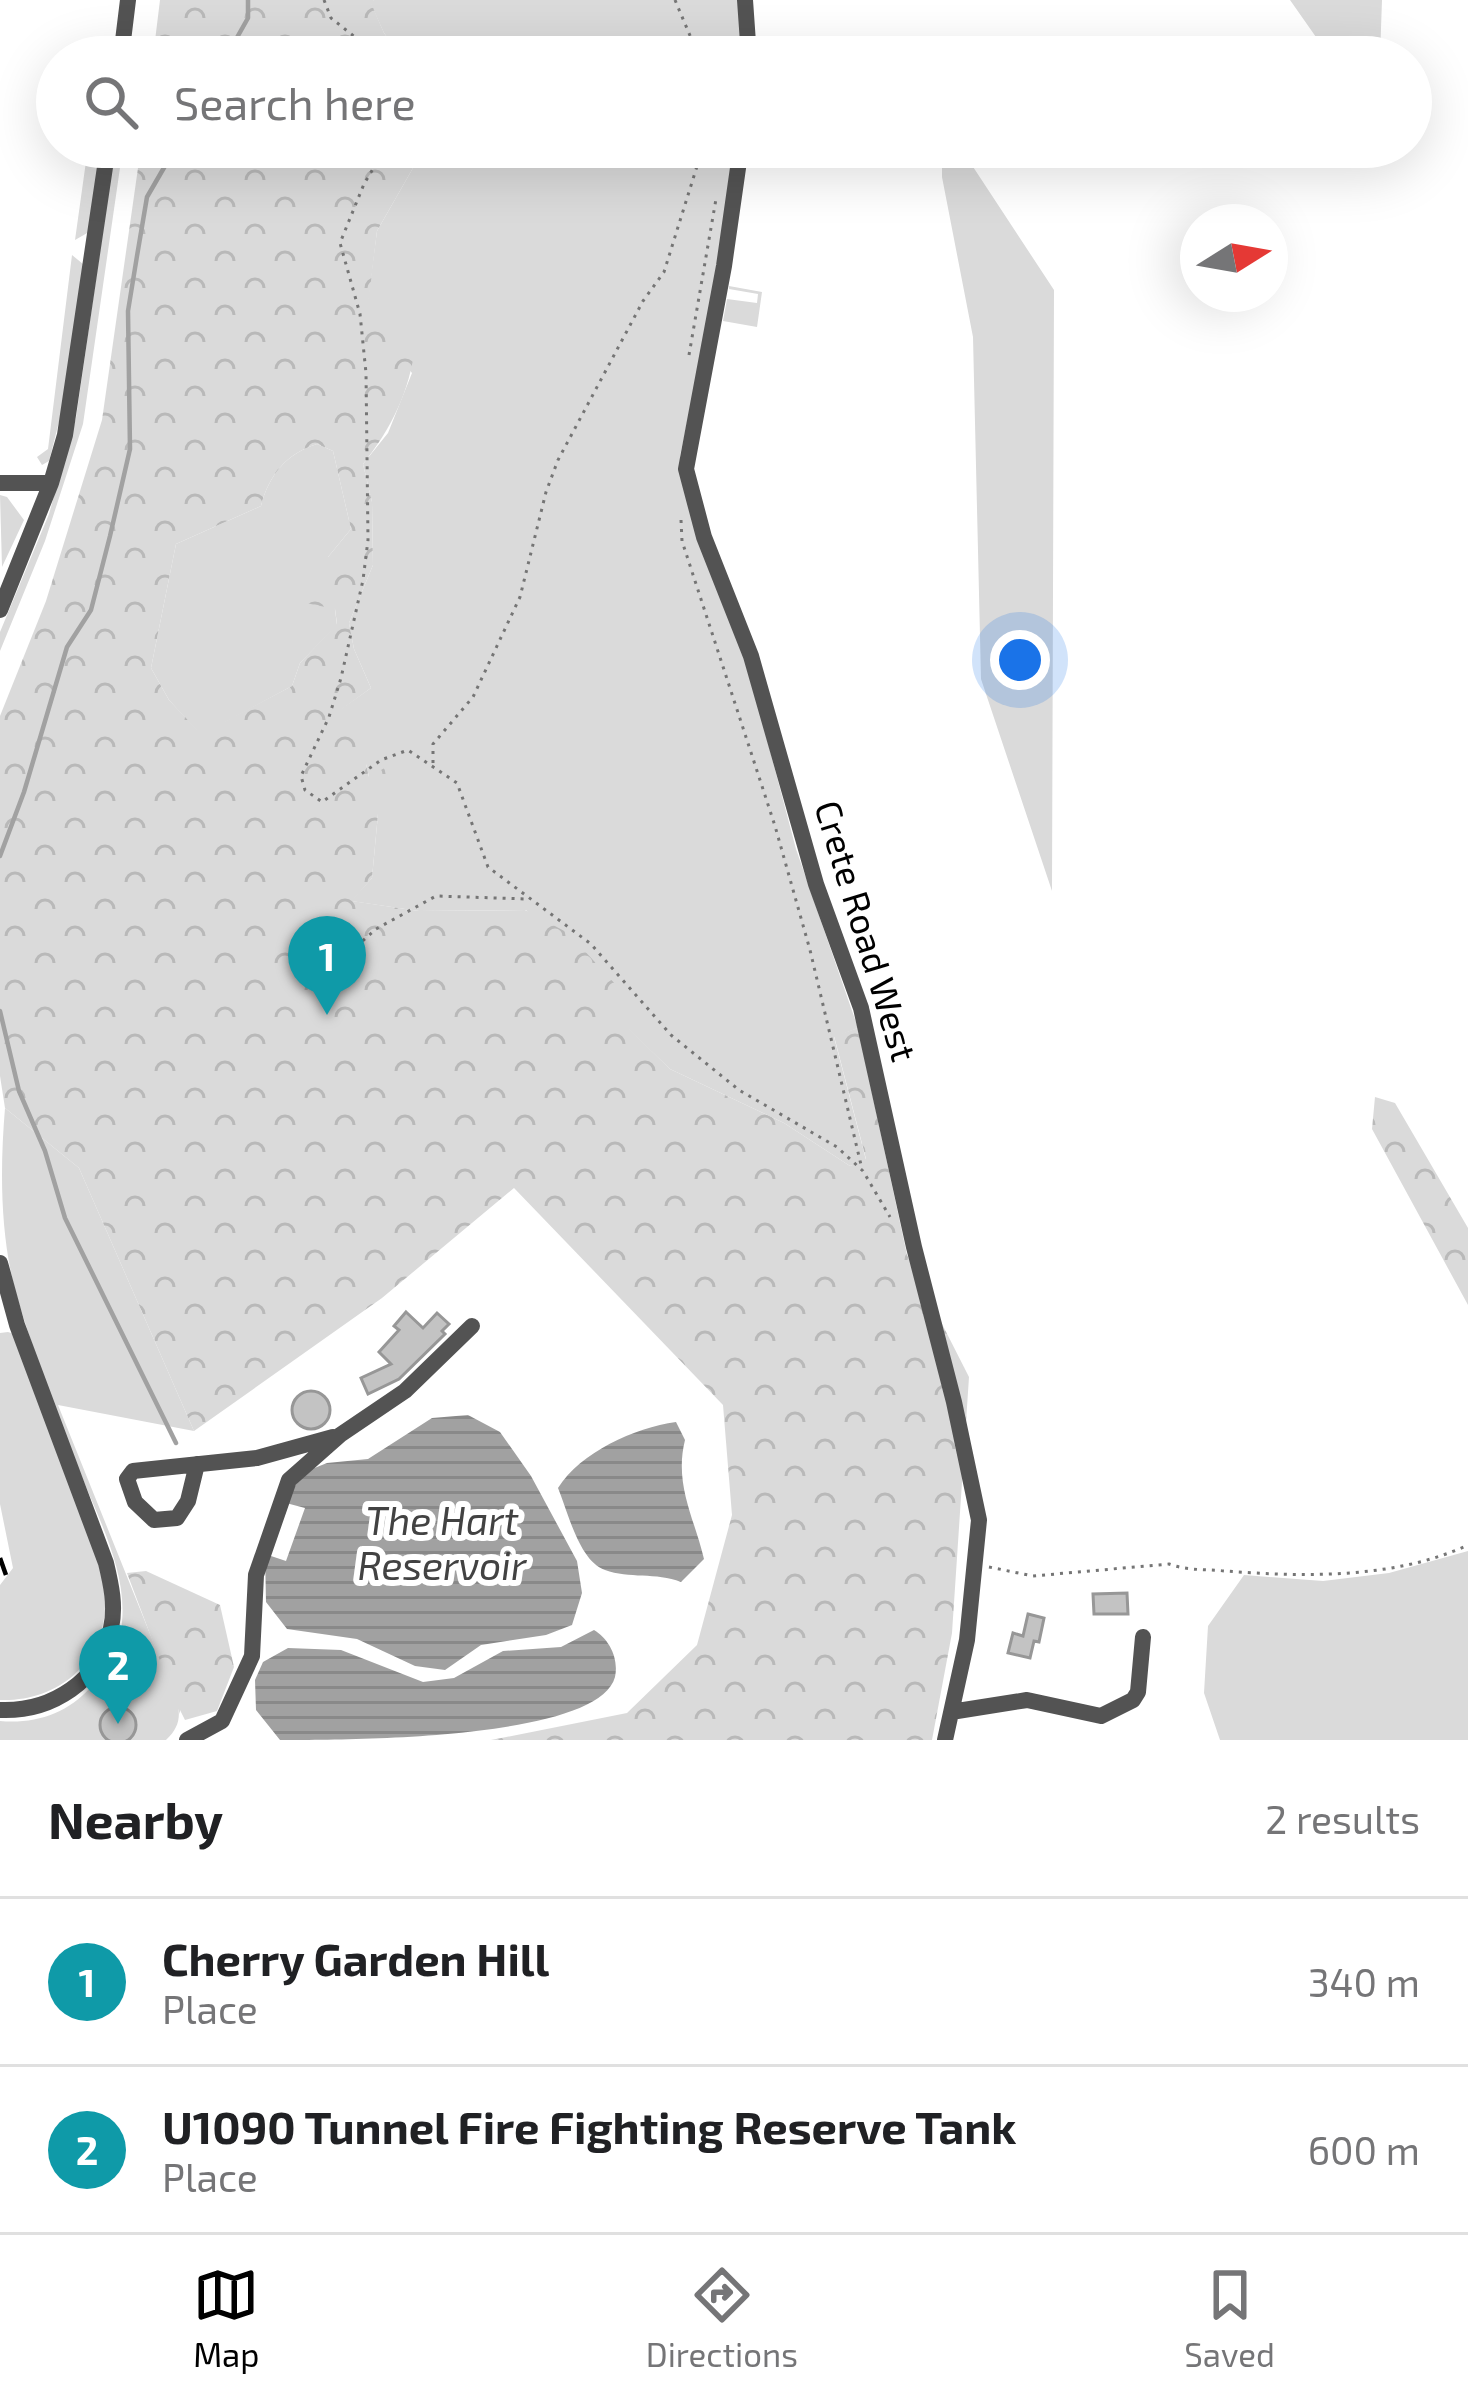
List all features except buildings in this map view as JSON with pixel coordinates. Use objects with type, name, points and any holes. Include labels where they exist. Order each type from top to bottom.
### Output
[{"type":"street","points":[[124,36],[128,0]]},
{"type":"street","points":[[745,0],[748,36]]},
{"type":"street","points":[[0,610],[51,483],[76,374],[105,168]]},
{"type":"street","name":"Crete Road West","points":[[738,168],[686,469],[704,537],[751,656],[816,884],[861,1008],[914,1247],[955,1402],[979,1520],[967,1640],[945,1740]]},
{"type":"street","points":[[0,483],[51,483]]},
{"type":"street","points":[[0,1263],[17,1325],[94,1528],[113,1595],[112,1628],[103,1654],[76,1687],[19,1710],[0,1709]]},
{"type":"street","points":[[187,1740],[222,1721],[253,1656],[256,1575],[289,1480],[340,1435],[405,1390],[472,1326]]},
{"type":"street","points":[[197,1464],[188,1501],[177,1518],[154,1520],[135,1502],[127,1479],[133,1471],[197,1464],[257,1458],[340,1435]]},
{"type":"street","points":[[951,1712],[1013,1700],[1087,1716],[1113,1711],[1138,1692],[1143,1637]]},
{"type":"path","points":[[324,0],[331,18],[354,36]]},
{"type":"path","points":[[675,0],[690,36]]},
{"type":"path","points":[[374,168],[340,243],[360,314],[366,374],[368,540],[335,698],[301,776],[305,790],[322,802],[381,760],[408,750],[433,764],[457,783],[488,867],[591,944],[648,1012],[705,1063],[739,1090],[837,1147],[863,1171],[892,1220]]},
{"type":"path","points":[[433,764],[433,744],[473,697],[520,597],[558,460],[643,301],[664,272],[697,168]]},
{"type":"path","points":[[356,947],[376,929],[436,896],[529,899]]},
{"type":"path","points":[[976,1564],[1034,1576],[1149,1564],[1282,1576],[1384,1568],[1441,1558],[1468,1545]]},
{"type":"green space","points":[[160,0],[374,0],[371,3],[386,36],[156,36]]},
{"type":"green space","points":[[740,0],[743,36],[386,36],[370,2]]},
{"type":"green space","points":[[1290,0],[1382,0],[1381,36],[1315,36]]},
{"type":"green space","points":[[85,168],[98,168],[89,232],[75,240]]},
{"type":"green space","points":[[112,168],[120,168],[83,424],[45,541],[0,651],[0,632],[49,514],[76,418]]},
{"type":"green space","points":[[138,168],[413,168],[377,231],[367,314],[384,334],[403,329],[415,346],[398,409],[363,464],[372,502],[373,565],[349,623],[371,688],[342,709],[377,737],[379,751],[366,764],[369,777],[388,766],[395,788],[378,814],[372,878],[352,901],[419,911],[525,910],[568,933],[617,986],[621,1021],[670,1069],[784,1123],[850,1166],[866,1159],[834,1036],[858,1028],[907,1255],[969,1377],[952,1633],[932,1740],[491,1740],[627,1713],[697,1645],[732,1515],[723,1405],[514,1188],[382,1298],[194,1431],[79,1168],[5,1108],[0,1076],[0,716],[46,601],[102,420]],"holes":[[[317,444],[333,451],[351,529],[328,557],[303,572],[306,603],[335,609],[337,624],[300,663],[292,686],[201,734],[169,700],[151,668],[176,544],[261,506],[274,475],[296,454]]]},
{"type":"green space","points":[[413,168],[733,168],[680,474],[746,660],[796,849],[858,1028],[834,1037],[866,1160],[850,1166],[784,1123],[670,1069],[620,1021],[526,910],[419,911],[351,901],[372,878],[378,814],[366,764],[341,709],[371,688],[349,623],[373,565],[372,502],[363,464],[388,433],[412,373],[366,315],[377,231]]},
{"type":"green space","points":[[942,168],[974,168],[1054,290],[1052,891],[981,679],[973,337]]},
{"type":"green space","points":[[72,255],[83,264],[63,406],[49,461],[42,465],[37,457],[48,449]]},
{"type":"green space","points":[[729,286],[762,292],[757,327],[723,321],[727,299],[757,303],[758,294]]},
{"type":"green space","points":[[317,444],[333,451],[351,529],[328,557],[337,625],[300,663],[292,686],[201,735],[169,700],[151,668],[176,544],[261,506],[280,467]]},
{"type":"green space","points":[[0,495],[7,497],[24,520],[2,567]]},
{"type":"green space","points":[[1375,1097],[1395,1103],[1468,1228],[1468,1305],[1372,1129]]},
{"type":"green space","points":[[5,1108],[79,1168],[194,1431],[58,1405],[177,1701],[178,1722],[166,1740],[0,1740],[0,1721],[50,1715],[91,1687],[116,1649],[122,1603],[110,1545],[15,1290],[2,1200]]},
{"type":"green space","points":[[0,1333],[14,1334],[95,1552],[105,1607],[96,1646],[73,1676],[40,1694],[0,1700],[0,1585],[13,1568],[0,1504]]},
{"type":"green space","points":[[1468,1551],[1468,1740],[1220,1740],[1204,1693],[1208,1626],[1244,1575],[1323,1581],[1389,1573]]},
{"type":"green space","points":[[146,1571],[220,1605],[234,1667],[217,1711],[185,1720],[180,1710],[180,1714],[127,1573]]},
{"type":"water","name":"The Hart Reservoir","points":[[468,1415],[500,1432],[531,1476],[577,1561],[582,1593],[572,1625],[546,1635],[481,1645],[445,1670],[415,1666],[357,1639],[287,1629],[266,1602],[265,1554],[286,1561],[305,1508],[286,1503],[302,1473],[327,1463],[368,1459],[432,1418]]},
{"type":"water","points":[[676,1422],[685,1440],[684,1486],[704,1559],[681,1582],[605,1570],[581,1546],[558,1488],[580,1463],[610,1444]]},
{"type":"water","points":[[594,1630],[612,1650],[615,1677],[598,1698],[519,1725],[411,1737],[280,1740],[256,1710],[255,1680],[263,1662],[288,1648],[341,1650],[423,1682],[454,1678],[503,1651],[561,1647]]},
{"type":"waterway","points":[[238,36],[248,18],[248,0]]},
{"type":"waterway","points":[[0,856],[67,647],[91,610],[110,536],[130,449],[128,311],[147,197],[164,168]]},
{"type":"waterway","points":[[0,1011],[19,1091],[45,1151],[65,1218],[176,1443]]},
{"type":"railway","points":[[0,1558],[6,1575]]},
{"type":"place","name":"Cherry Garden Hill","points":[[327,1015]]},
{"type":"place","name":"U1090 Tunnel Fire Fighting Reserve Tank","points":[[118,1724]]}]
